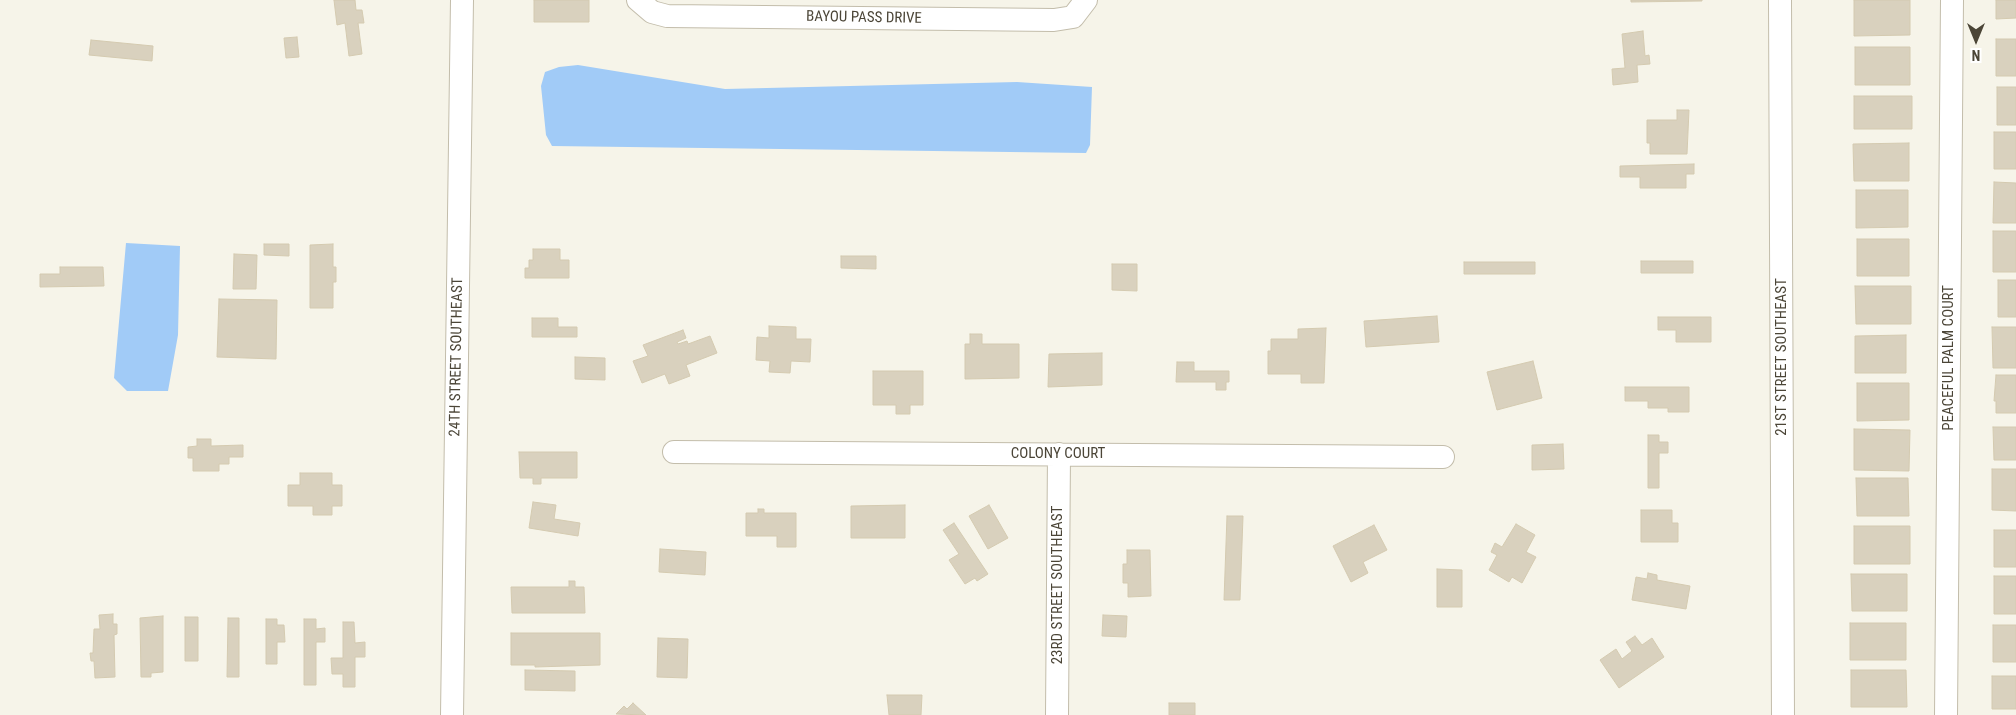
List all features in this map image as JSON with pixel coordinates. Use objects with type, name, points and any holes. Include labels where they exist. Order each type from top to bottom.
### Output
[{"type":"street","name":"24TH STREET SOUTHEAST","points":[[452,715],[462,0]]},
{"type":"street","name":"BAYOU PASS DRIVE","points":[[638,0],[652,12],[667,16],[1044,20],[1073,16],[1086,0]]},
{"type":"street","name":"21ST STREET SOUTHEAST","points":[[1780,0],[1783,715]]},
{"type":"street","name":"PEACEFUL PALM COURT","points":[[1946,715],[1952,0]]},
{"type":"street","name":"COLONY COURT","points":[[674,452],[1443,457]]},
{"type":"street","name":"23RD STREET SOUTHEAST","points":[[1057,715],[1059,454]]},
{"type":"water","points":[[578,65],[725,89],[1017,82],[1092,87],[1090,145],[1086,153],[552,146],[546,135],[541,86],[545,72],[559,67]]},
{"type":"water","points":[[126,243],[180,246],[178,335],[168,391],[127,391],[114,378]]},
{"type":"building","points":[[334,0],[355,0],[356,10],[362,10],[364,23],[358,23],[362,54],[349,56],[345,23],[337,25]]},
{"type":"building","points":[[534,0],[589,0],[589,22],[534,22]]},
{"type":"building","points":[[1631,0],[1702,0],[1702,1],[1631,2]]},
{"type":"building","points":[[1854,0],[1910,0],[1910,35],[1854,36]]},
{"type":"building","points":[[1996,0],[2016,0],[2016,18],[1996,19]]},
{"type":"building","points":[[1643,31],[1645,56],[1649,55],[1650,64],[1637,65],[1638,82],[1613,85],[1612,69],[1625,68],[1622,34]]},
{"type":"building","points":[[297,37],[299,57],[286,58],[284,38]]},
{"type":"building","points":[[1996,39],[2016,39],[2016,76],[1996,76]]},
{"type":"building","points":[[91,40],[153,46],[152,61],[89,55]]},
{"type":"building","points":[[1855,47],[1910,47],[1910,85],[1855,85]]},
{"type":"building","points":[[1997,87],[2016,87],[2016,125],[1997,125]]},
{"type":"building","points":[[1854,96],[1912,96],[1912,129],[1854,129]]},
{"type":"building","points":[[1677,110],[1689,110],[1687,154],[1650,154],[1650,143],[1647,143],[1647,120],[1677,120]]},
{"type":"building","points":[[1994,132],[2016,132],[2016,169],[1994,169]]},
{"type":"building","points":[[1909,143],[1909,181],[1854,181],[1853,144]]},
{"type":"building","points":[[1694,164],[1694,174],[1686,174],[1686,188],[1640,188],[1640,177],[1620,177],[1620,166]]},
{"type":"building","points":[[1994,182],[2016,183],[2016,223],[1993,223]]},
{"type":"building","points":[[1856,190],[1908,190],[1908,227],[1856,228]]},
{"type":"building","points":[[1993,231],[2016,231],[2016,272],[1993,272]]},
{"type":"building","points":[[1857,239],[1909,239],[1909,276],[1857,276]]},
{"type":"building","points":[[264,244],[289,244],[289,256],[264,255]]},
{"type":"building","points":[[333,244],[333,267],[336,267],[336,282],[333,282],[333,308],[310,308],[310,245]]},
{"type":"building","points":[[533,249],[560,249],[560,260],[569,260],[569,278],[525,278],[525,268],[529,268],[529,260],[533,260]]},
{"type":"building","points":[[234,254],[257,255],[256,289],[233,289]]},
{"type":"building","points":[[841,256],[876,256],[876,269],[841,268]]},
{"type":"building","points":[[1641,261],[1693,261],[1693,273],[1641,273]]},
{"type":"building","points":[[1464,262],[1535,262],[1535,274],[1464,274]]},
{"type":"building","points":[[1112,264],[1137,264],[1137,291],[1112,290]]},
{"type":"building","points":[[60,267],[103,267],[104,286],[40,287],[40,274],[60,274]]},
{"type":"building","points":[[1998,280],[2016,280],[2016,317],[1998,317]]},
{"type":"building","points":[[1855,286],[1911,286],[1911,324],[1856,324]]},
{"type":"building","points":[[219,299],[277,300],[276,359],[217,357]]},
{"type":"building","points":[[1437,316],[1439,342],[1366,347],[1364,321]]},
{"type":"building","points":[[1658,317],[1711,317],[1711,342],[1676,342],[1676,330],[1658,330]]},
{"type":"building","points":[[532,318],[558,318],[558,327],[577,327],[577,337],[532,337]]},
{"type":"building","points":[[769,326],[796,327],[796,339],[811,339],[810,362],[791,361],[790,373],[769,372],[770,361],[756,360],[757,337],[769,338]]},
{"type":"building","points":[[1992,327],[2016,327],[2016,368],[1993,368]]},
{"type":"building","points":[[1326,328],[1324,383],[1301,383],[1301,374],[1268,374],[1268,351],[1271,351],[1271,339],[1298,339],[1298,329]]},
{"type":"building","points":[[683,330],[686,338],[677,342],[678,344],[687,341],[688,344],[710,336],[717,353],[686,365],[690,376],[669,384],[665,374],[642,383],[633,361],[648,356],[643,345]]},
{"type":"building","points":[[970,334],[982,334],[982,344],[1019,344],[1019,378],[965,379],[965,344],[970,344]]},
{"type":"building","points":[[1906,335],[1906,373],[1855,373],[1855,336]]},
{"type":"building","points":[[1102,353],[1102,385],[1048,387],[1049,354]]},
{"type":"building","points":[[575,357],[605,358],[605,380],[575,379]]},
{"type":"building","points":[[1533,361],[1542,398],[1497,410],[1487,372]]},
{"type":"building","points":[[1177,362],[1194,362],[1194,371],[1229,371],[1229,382],[1226,382],[1226,390],[1216,390],[1216,382],[1176,382]]},
{"type":"building","points":[[873,371],[923,371],[923,405],[910,405],[910,414],[896,414],[896,405],[873,405]]},
{"type":"building","points":[[1996,375],[2016,375],[2016,413],[1996,413],[1996,401],[1994,401]]},
{"type":"building","points":[[1857,383],[1909,383],[1909,420],[1857,421]]},
{"type":"building","points":[[1625,387],[1689,387],[1689,412],[1668,412],[1668,408],[1648,408],[1648,401],[1625,401]]},
{"type":"building","points":[[1993,427],[2016,427],[2016,460],[1994,460]]},
{"type":"building","points":[[1854,429],[1910,430],[1909,471],[1854,470]]},
{"type":"building","points":[[1648,435],[1659,435],[1659,442],[1668,442],[1668,453],[1659,453],[1659,488],[1648,488]]},
{"type":"building","points":[[197,439],[211,439],[211,446],[243,445],[243,457],[229,457],[229,464],[219,464],[219,471],[193,471],[193,458],[188,458],[188,447],[197,446]]},
{"type":"building","points":[[1563,444],[1564,469],[1532,470],[1532,445]]},
{"type":"building","points":[[519,452],[577,452],[577,478],[541,478],[541,484],[533,484],[533,478],[520,478]]},
{"type":"building","points":[[1992,469],[2016,469],[2016,511],[1992,510]]},
{"type":"building","points":[[300,473],[332,473],[332,485],[342,485],[342,506],[332,506],[332,515],[313,515],[313,506],[288,506],[288,485],[300,485]]},
{"type":"building","points":[[1856,478],[1908,478],[1909,516],[1857,516]]},
{"type":"building","points":[[533,502],[556,505],[554,519],[580,523],[578,536],[529,528]]},
{"type":"building","points":[[905,505],[905,538],[851,538],[851,506]]},
{"type":"building","points":[[989,505],[1008,538],[988,549],[969,516]]},
{"type":"building","points":[[758,509],[764,509],[764,513],[796,513],[796,547],[777,547],[777,536],[746,536],[746,513],[758,513]]},
{"type":"building","points":[[1641,510],[1672,510],[1672,523],[1678,523],[1678,542],[1641,542]]},
{"type":"building","points":[[1227,516],[1243,516],[1240,600],[1224,600]]},
{"type":"building","points":[[954,523],[988,574],[977,581],[975,578],[965,584],[949,560],[959,554],[943,530]]},
{"type":"building","points":[[1516,524],[1535,535],[1526,552],[1536,557],[1522,583],[1512,577],[1509,582],[1489,570],[1497,555],[1491,552],[1495,543],[1502,547]]},
{"type":"building","points":[[1374,525],[1387,550],[1363,562],[1368,573],[1351,582],[1333,546]]},
{"type":"building","points":[[1854,526],[1910,526],[1910,564],[1854,564]]},
{"type":"building","points":[[1994,530],[2016,530],[2016,567],[1994,567]]},
{"type":"building","points":[[660,549],[706,552],[705,575],[659,572]]},
{"type":"building","points":[[1127,550],[1150,550],[1151,596],[1128,597],[1128,583],[1123,583],[1123,564],[1127,564]]},
{"type":"building","points":[[1437,569],[1462,570],[1462,607],[1437,607]]},
{"type":"building","points":[[1648,573],[1657,575],[1657,580],[1690,586],[1686,609],[1632,600],[1636,577],[1647,579]]},
{"type":"building","points":[[1851,574],[1907,574],[1907,611],[1852,611]]},
{"type":"building","points":[[1994,576],[2016,576],[2016,614],[1994,614]]},
{"type":"building","points":[[569,581],[575,581],[575,587],[584,587],[585,613],[512,613],[511,587],[569,587]]},
{"type":"building","points":[[113,614],[113,624],[117,624],[117,634],[114,635],[115,677],[95,678],[94,661],[91,661],[90,653],[93,653],[94,629],[100,629],[99,615]]},
{"type":"building","points":[[1103,615],[1127,616],[1126,637],[1102,636]]},
{"type":"building","points":[[163,616],[163,672],[151,673],[151,677],[141,677],[140,618]]},
{"type":"building","points":[[185,617],[198,617],[198,661],[185,661]]},
{"type":"building","points":[[228,618],[239,618],[239,677],[227,677]]},
{"type":"building","points":[[266,619],[277,619],[277,625],[284,625],[285,642],[277,642],[277,664],[266,664]]},
{"type":"building","points":[[304,619],[316,619],[316,629],[325,628],[325,642],[316,642],[316,685],[304,685]]},
{"type":"building","points":[[343,622],[354,622],[355,643],[365,642],[365,657],[355,657],[355,687],[343,687],[343,674],[332,674],[331,658],[343,658]]},
{"type":"building","points":[[1850,623],[1906,623],[1906,660],[1850,660]]},
{"type":"building","points":[[1993,625],[2016,625],[2016,662],[1993,662]]},
{"type":"building","points":[[511,633],[600,633],[600,665],[535,667],[535,665],[511,665]]},
{"type":"building","points":[[1635,636],[1642,645],[1652,638],[1664,657],[1619,688],[1600,660],[1616,649],[1622,659],[1632,651],[1626,642]]},
{"type":"building","points":[[658,638],[688,639],[687,678],[657,677]]},
{"type":"building","points":[[525,670],[575,671],[575,691],[525,690]]},
{"type":"building","points":[[1851,670],[1906,670],[1907,707],[1851,707]]},
{"type":"building","points":[[1992,676],[2016,676],[2016,709],[1992,709]]},
{"type":"building","points":[[887,695],[922,695],[921,715],[889,715]]},
{"type":"building","points":[[633,703],[646,715],[616,714],[624,706],[627,709]]},
{"type":"building","points":[[1169,703],[1195,703],[1195,715],[1169,715]]}]
